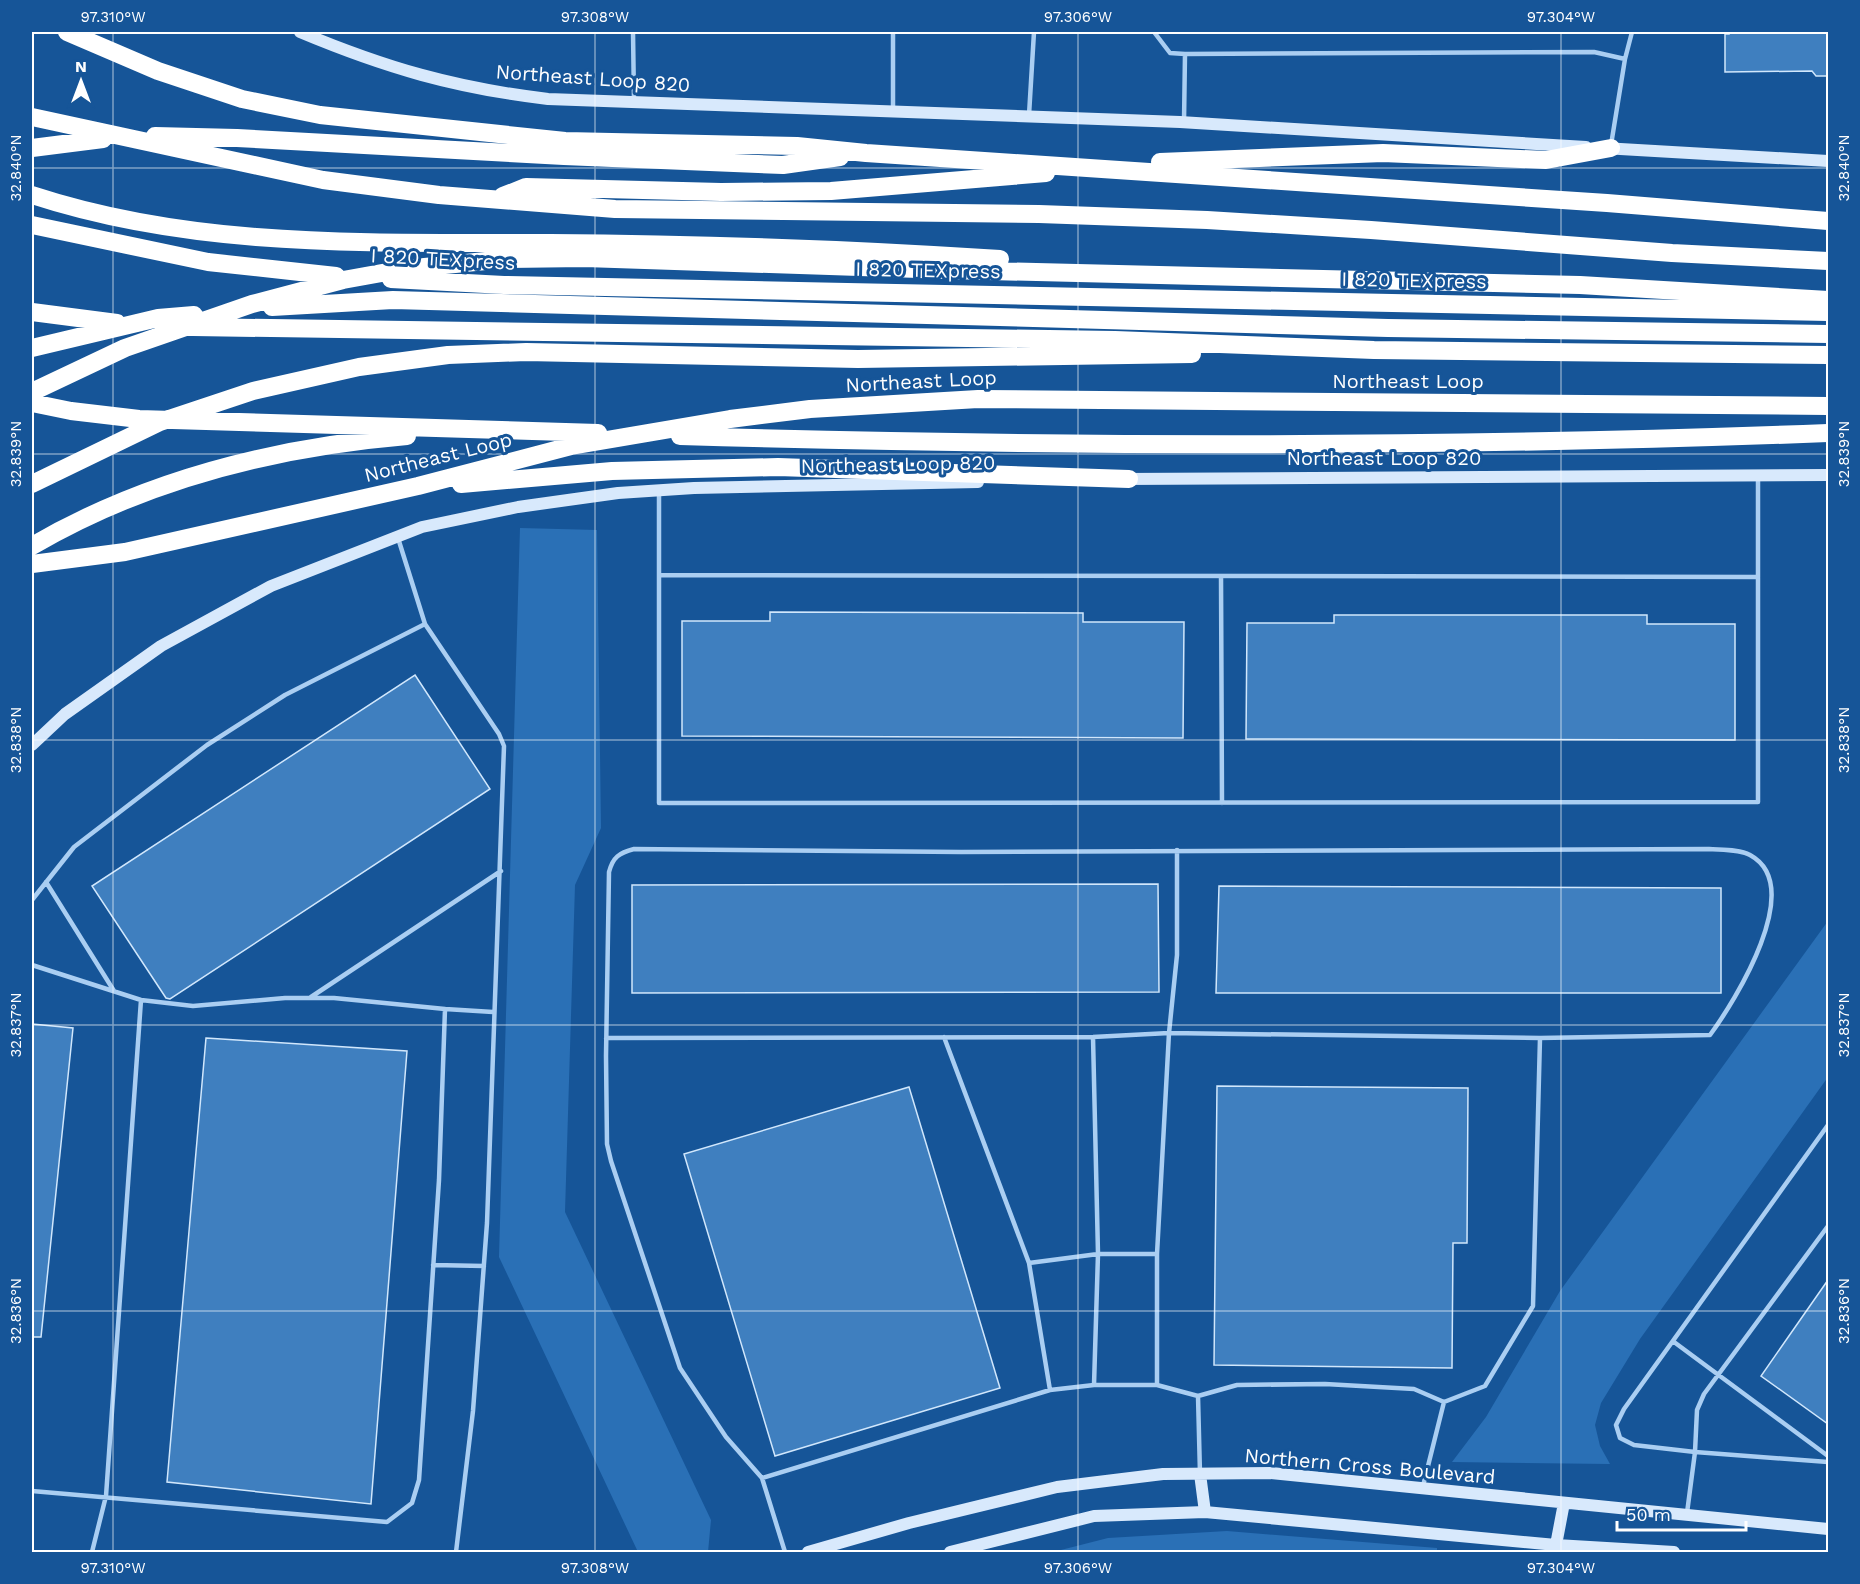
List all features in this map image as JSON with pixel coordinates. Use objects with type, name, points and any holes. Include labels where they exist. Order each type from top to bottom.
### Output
[{"type":"highway","points":[[67,32],[158,71],[242,99],[320,115],[565,141],[797,146],[866,153],[1313,182],[1828,221]]},
{"type":"highway","points":[[32,117],[323,180],[408,192],[615,209],[1039,214],[1207,220],[1672,253],[1828,261]]},
{"type":"highway","points":[[32,148],[87,140],[169,136],[783,165],[866,153]]},
{"type":"highway","points":[[499,198],[526,187],[721,192],[831,191],[1232,158],[1383,153],[1546,160],[1611,148]]},
{"type":"highway","points":[[32,195],[139,223],[247,238],[356,242],[587,243],[898,252],[1000,259],[1045,271]]},
{"type":"highway","name":"I 820 TEXpress","points":[[32,225],[150,251],[276,270],[504,285],[1828,312]]},
{"type":"highway","points":[[32,392],[125,348],[219,314],[343,280],[453,263],[585,258],[949,270],[1580,285],[1828,300]]},
{"type":"highway","name":"I 820 TEXpress","points":[[32,348],[158,318],[316,303],[393,300],[1388,328],[1828,334]]},
{"type":"highway","points":[[32,312],[116,323],[208,327],[1115,340],[1374,350],[1828,355]]},
{"type":"highway","points":[[32,484],[160,422],[253,390],[359,367],[448,355],[526,352],[858,359],[1374,350]]},
{"type":"highway","name":"Northeast Loop","points":[[32,564],[125,552],[418,486],[572,446],[730,419],[892,402],[978,399],[1828,406]]},
{"type":"highway","points":[[32,403],[71,411],[139,419],[1086,445],[1592,442],[1828,433]]},
{"type":"highway","points":[[32,546],[55,533],[144,493],[278,454],[387,438],[514,431]]},
{"type":"highway","points":[[418,486],[612,471],[778,466],[1129,479]]},
{"type":"main road","name":"Northeast Loop 820","points":[[300,32],[370,61],[472,89],[548,99],[1184,122],[1828,161]]},
{"type":"main road","name":"Northeast Loop 820","points":[[32,745],[65,714],[161,646],[271,586],[422,527],[518,507],[618,493],[659,490],[1129,479],[1828,476]]},
{"type":"main road","name":"Northern Cross Boulevard","points":[[808,1552],[909,1523],[1058,1487],[1163,1474],[1271,1473],[1828,1529]]},
{"type":"main road","points":[[1200,1474],[1205,1512]]},
{"type":"main road","points":[[1556,1549],[1564,1503]]},
{"type":"main road","points":[[950,1552],[1094,1516],[1205,1512],[1556,1549],[1674,1552]]},
{"type":"lane","points":[[633,32],[634,102]]},
{"type":"lane","points":[[893,32],[893,112]]},
{"type":"lane","points":[[1029,115],[1034,32]]},
{"type":"lane","points":[[1154,32],[1170,53],[1185,54],[1594,52],[1625,59]]},
{"type":"lane","points":[[1611,148],[1625,59],[1632,32]]},
{"type":"lane","points":[[1184,122],[1185,54]]},
{"type":"lane","points":[[659,490],[659,803],[1758,802],[1758,476]]},
{"type":"lane","points":[[398,536],[425,624],[499,734],[504,746],[501,871],[484,1266],[473,1411],[456,1552]]},
{"type":"lane","points":[[659,575],[1758,577]]},
{"type":"lane","points":[[1221,576],[1222,803]]},
{"type":"lane","points":[[32,900],[74,847],[207,745],[285,695],[425,624]]},
{"type":"lane","points":[[606,1038],[1093,1037],[1169,1033],[1540,1038],[1710,1035],[1764,939],[1770,918],[1767,874],[1761,864],[1749,854],[1709,849],[949,852],[634,849],[622,852],[612,860],[609,872],[606,1038],[607,1144],[680,1368],[726,1437],[762,1478],[785,1552]]},
{"type":"lane","points":[[1157,1385],[1157,1254],[1169,1033],[1177,955],[1177,850]]},
{"type":"lane","points":[[311,998],[501,871]]},
{"type":"lane","points":[[46,882],[114,991]]},
{"type":"lane","points":[[32,965],[141,1000],[193,1006],[311,998],[494,1012]]},
{"type":"lane","points":[[92,1552],[106,1496],[141,1000]]},
{"type":"lane","points":[[32,1491],[387,1522],[412,1503],[419,1480],[433,1265],[445,1009]]},
{"type":"lane","points":[[944,1037],[1029,1263],[1050,1390]]},
{"type":"lane","points":[[1093,1037],[1098,1254],[1094,1385]]},
{"type":"lane","points":[[762,1478],[1050,1390],[1094,1385],[1157,1385],[1198,1396],[1237,1385],[1325,1384],[1414,1389],[1444,1402],[1485,1386],[1533,1306],[1540,1038]]},
{"type":"lane","points":[[1828,1125],[1624,1409],[1616,1425],[1620,1438],[1634,1445],[1828,1462]]},
{"type":"lane","points":[[1687,1515],[1695,1452],[1697,1410],[1704,1394],[1828,1226]]},
{"type":"lane","points":[[1029,1263],[1098,1254],[1157,1254]]},
{"type":"lane","points":[[433,1265],[484,1266]]},
{"type":"lane","points":[[1674,1341],[1828,1456]]},
{"type":"lane","points":[[1198,1396],[1200,1474]]},
{"type":"lane","points":[[1423,1488],[1444,1402]]},
{"type":"shaded area","points":[[520,528],[597,530],[601,828],[575,885],[565,1212],[711,1520],[708,1552],[638,1552],[499,1257]]},
{"type":"shaded area","points":[[1828,921],[1828,1077],[1640,1339],[1601,1403],[1595,1425],[1600,1446],[1610,1464],[1452,1462],[1486,1417],[1560,1291]]},
{"type":"shaded area","points":[[1227,1531],[1437,1548],[1437,1552],[1053,1552],[1108,1538]]},
{"type":"building","points":[[1729,32],[1828,32],[1828,76],[1816,76],[1812,71],[1725,72],[1725,34]]},
{"type":"building","points":[[770,612],[1083,613],[1083,622],[1184,622],[1183,738],[682,736],[682,621],[770,621]]},
{"type":"building","points":[[1334,615],[1647,615],[1647,624],[1735,624],[1735,740],[1246,739],[1247,623],[1334,623]]},
{"type":"building","points":[[415,675],[490,789],[170,999],[166,998],[92,886]]},
{"type":"building","points":[[1158,884],[1159,992],[632,993],[632,885]]},
{"type":"building","points":[[1219,886],[1721,888],[1721,993],[1216,993]]},
{"type":"building","points":[[32,1024],[73,1028],[41,1337],[32,1337]]},
{"type":"building","points":[[206,1038],[407,1051],[371,1504],[167,1482]]},
{"type":"building","points":[[1217,1086],[1468,1088],[1467,1243],[1453,1243],[1452,1368],[1214,1365]]},
{"type":"building","points":[[909,1087],[1000,1388],[775,1456],[684,1154]]},
{"type":"building","points":[[1828,1280],[1828,1424],[1761,1376]]}]
